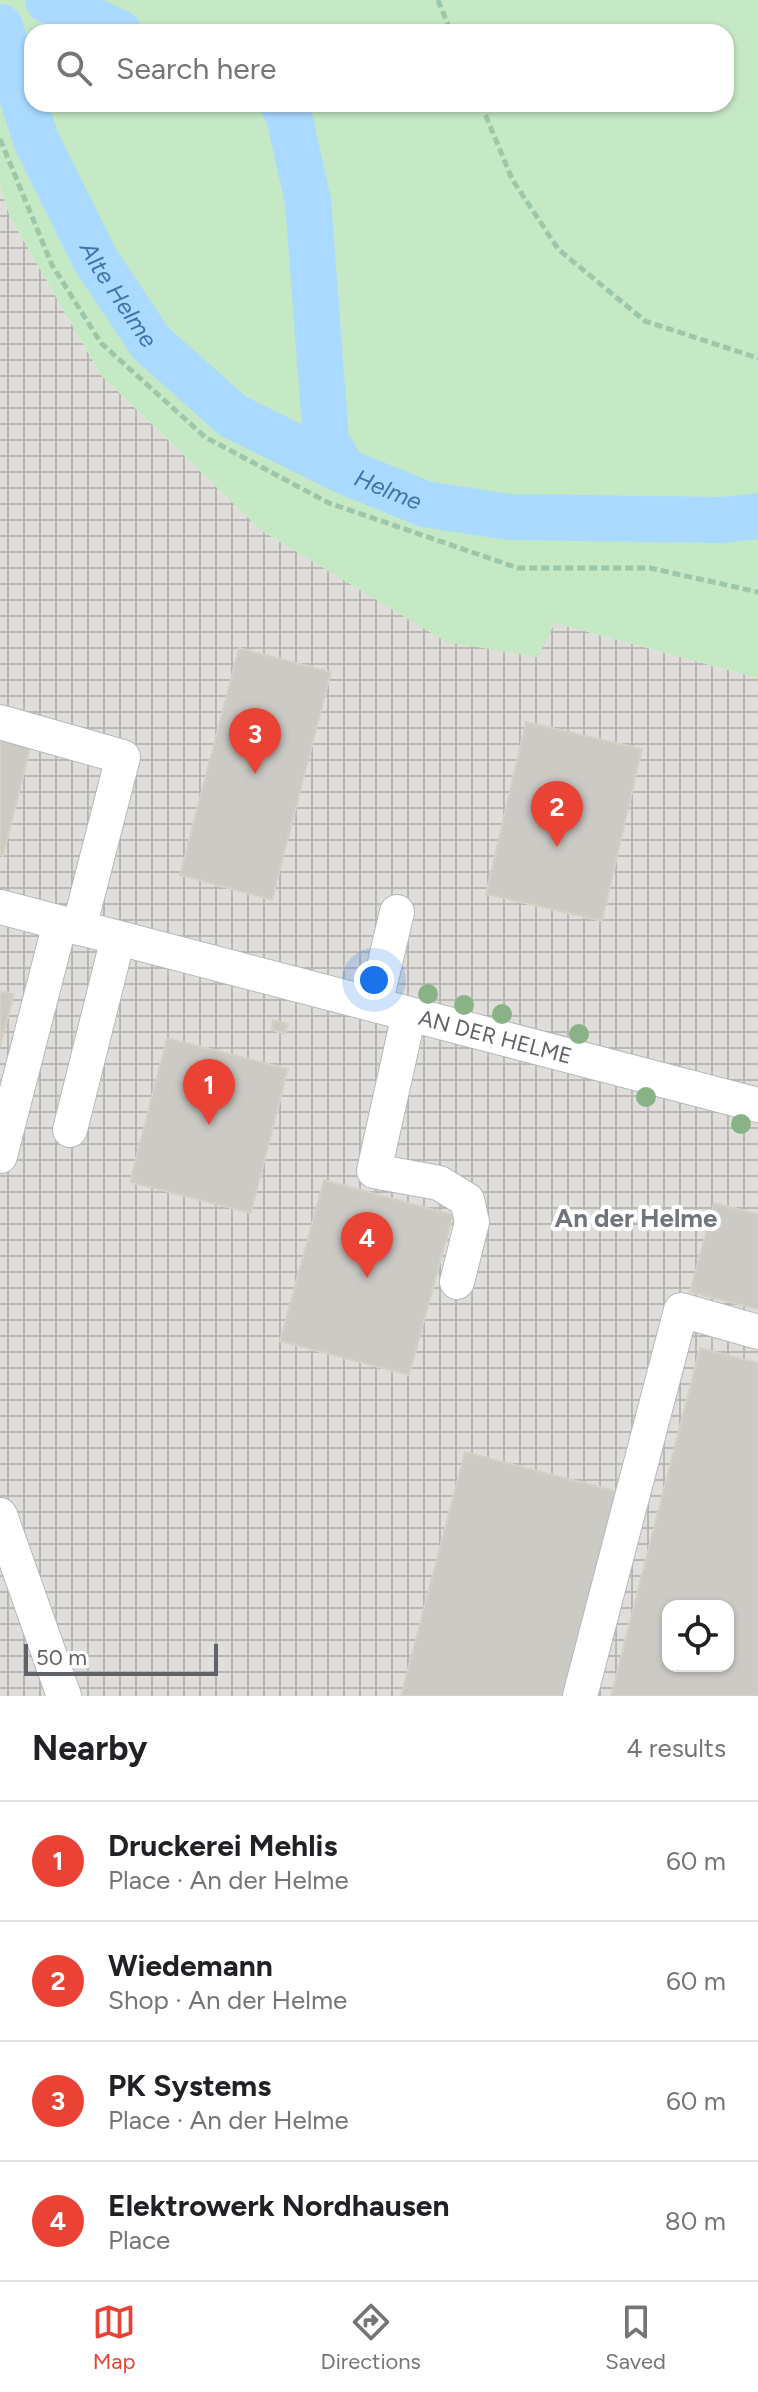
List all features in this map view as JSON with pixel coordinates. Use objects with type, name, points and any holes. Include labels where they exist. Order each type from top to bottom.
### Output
[{"type":"street","points":[[0,722],[123,757],[0,1156]]},
{"type":"street","name":"AN DER HELME","points":[[0,907],[758,1105]]},
{"type":"street","points":[[375,1005],[397,912]]},
{"type":"street","points":[[70,1130],[118,938]]},
{"type":"street","points":[[409,1014],[374,1171],[439,1183],[467,1200],[472,1222],[457,1282]]},
{"type":"street","points":[[580,1696],[681,1310],[758,1332]]},
{"type":"street","points":[[0,1515],[64,1696]]},
{"type":"path","points":[[438,0],[448,24]]},
{"type":"path","points":[[484,112],[512,179],[558,249],[645,321],[758,358]]},
{"type":"path","points":[[0,139],[52,265],[101,343],[205,437],[329,503],[518,568],[650,568],[758,592]]},
{"type":"shaded area","points":[[0,186],[10,217],[101,375],[262,531],[447,642],[555,623],[758,678],[758,1696],[0,1696]]},
{"type":"green space","points":[[0,0],[758,0],[758,678],[555,623],[538,657],[446,642],[262,531],[101,375],[10,217],[0,186]]},
{"type":"building","points":[[239,648],[331,672],[272,900],[180,875]]},
{"type":"building","points":[[526,722],[642,749],[602,921],[486,894]]},
{"type":"building","points":[[0,732],[32,741],[3,856],[0,855]]},
{"type":"building","points":[[0,991],[14,994],[0,1047]]},
{"type":"building","points":[[273,1020],[288,1024],[285,1034],[272,1030]]},
{"type":"building","points":[[167,1038],[288,1069],[251,1213],[130,1182]]},
{"type":"building","points":[[324,1180],[453,1215],[409,1375],[280,1341]]},
{"type":"building","points":[[714,1203],[758,1214],[758,1309],[690,1292]]},
{"type":"building","points":[[700,1348],[758,1363],[758,1696],[611,1696]]},
{"type":"building","points":[[465,1452],[619,1492],[565,1696],[401,1696]]},
{"type":"waterway","name":"Helme","points":[[48,0],[100,24]]},
{"type":"waterway","name":"Alte Helme","points":[[0,27],[24,102]]},
{"type":"waterway","name":"Alte Helme","points":[[27,112],[36,140],[95,259],[151,343],[233,416],[344,471]]},
{"type":"waterway","name":"Helme","points":[[287,112],[308,201],[326,441],[344,471],[425,504],[509,517],[722,520],[758,516]]},
{"type":"place","name":"PK Systems","points":[[255,774]]},
{"type":"place","name":"Wiedemann","points":[[557,847]]},
{"type":"place","name":"Druckerei Mehlis","points":[[209,1125]]},
{"type":"place","name":"Elektrowerk Nordhausen","points":[[367,1278]]},
{"type":"district","name":"An der Helme","points":[[636,1218]]}]
